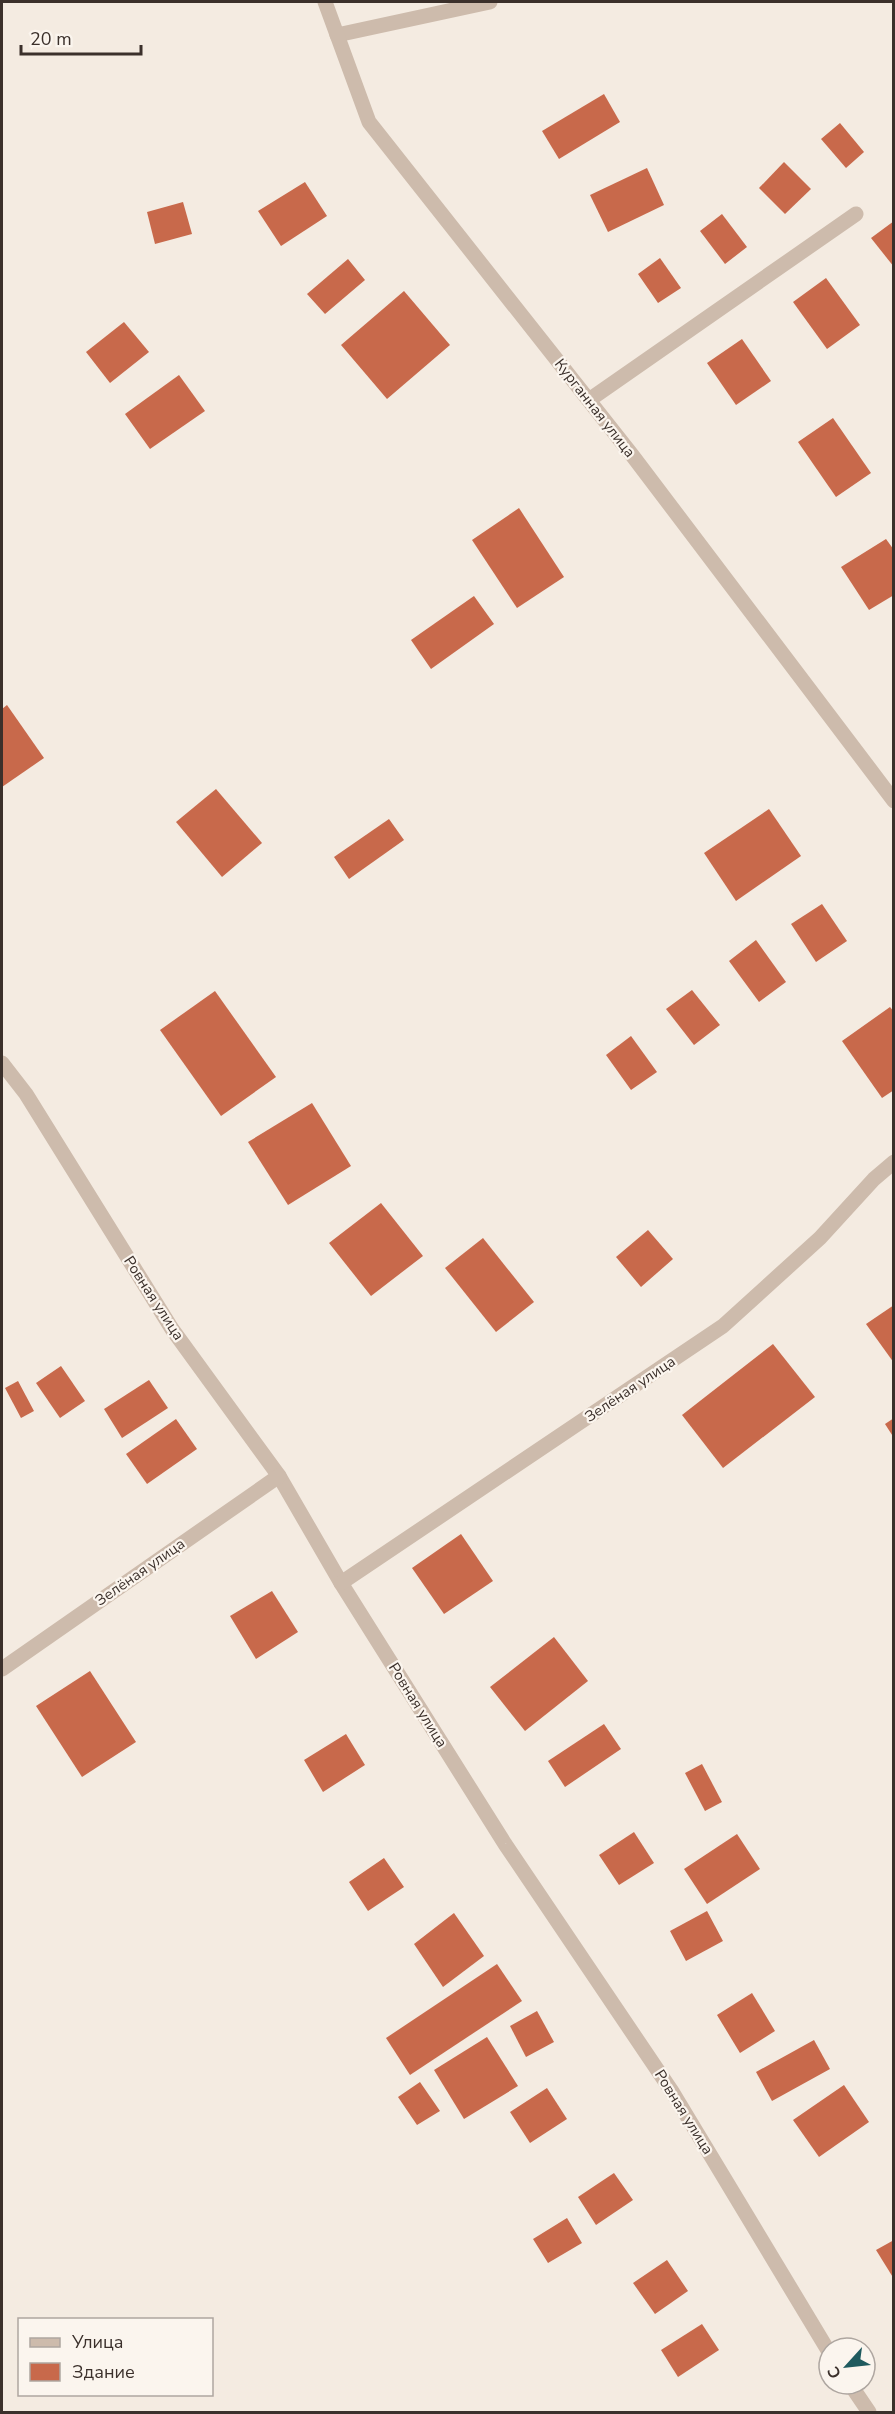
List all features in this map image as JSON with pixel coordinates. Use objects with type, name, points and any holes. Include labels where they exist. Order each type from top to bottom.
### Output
[{"type":"street","name":"Курганная улица","points":[[325,2],[369,122],[589,400],[894,801]]},
{"type":"street","points":[[337,35],[490,2]]},
{"type":"street","points":[[589,400],[856,214]]},
{"type":"street","name":"Ровная улица","points":[[2,1063],[26,1094],[172,1329],[279,1476],[341,1583],[505,1844],[673,2093],[819,2336]]},
{"type":"street","name":"Зелёная улица","points":[[341,1583],[723,1326],[820,1238],[874,1179],[894,1162]]},
{"type":"street","name":"Зелёная улица","points":[[2,1669],[279,1476]]},
{"type":"street","points":[[858,2396],[869,2412]]},
{"type":"building","points":[[604,94],[620,122],[559,159],[542,131]]},
{"type":"building","points":[[840,123],[864,152],[846,168],[821,139]]},
{"type":"building","points":[[784,162],[811,189],[785,214],[759,188]]},
{"type":"building","points":[[647,168],[664,205],[608,232],[590,195]]},
{"type":"building","points":[[305,182],[327,216],[281,246],[258,211]]},
{"type":"building","points":[[183,202],[192,234],[155,244],[147,212]]},
{"type":"building","points":[[722,214],[747,247],[725,264],[700,231]]},
{"type":"building","points":[[894,221],[894,267],[871,238]]},
{"type":"building","points":[[660,258],[681,288],[658,303],[638,274]]},
{"type":"building","points":[[348,259],[365,280],[325,314],[307,294]]},
{"type":"building","points":[[826,278],[860,325],[827,349],[793,302]]},
{"type":"building","points":[[404,291],[450,345],[387,399],[341,345]]},
{"type":"building","points":[[124,322],[149,352],[110,383],[86,352]]},
{"type":"building","points":[[742,339],[771,381],[736,405],[707,363]]},
{"type":"building","points":[[179,375],[205,411],[150,449],[125,414]]},
{"type":"building","points":[[833,418],[871,473],[836,497],[798,442]]},
{"type":"building","points":[[519,508],[564,577],[517,608],[472,540]]},
{"type":"building","points":[[886,539],[894,550],[894,595],[869,610],[841,567]]},
{"type":"building","points":[[474,596],[494,624],[431,669],[411,640]]},
{"type":"building","points":[[7,705],[44,758],[2,787],[2,709]]},
{"type":"building","points":[[216,789],[262,843],[222,877],[176,822]]},
{"type":"building","points":[[769,809],[801,856],[736,901],[704,853]]},
{"type":"building","points":[[389,819],[404,840],[349,879],[334,857]]},
{"type":"building","points":[[822,904],[847,941],[816,962],[791,924]]},
{"type":"building","points":[[756,940],[786,982],[759,1002],[729,961]]},
{"type":"building","points":[[692,990],[720,1025],[694,1045],[666,1009]]},
{"type":"building","points":[[215,991],[276,1077],[221,1116],[160,1030]]},
{"type":"building","points":[[890,1007],[894,1012],[894,1090],[882,1098],[842,1041]]},
{"type":"building","points":[[631,1036],[657,1072],[631,1090],[606,1055]]},
{"type":"building","points":[[312,1103],[351,1166],[288,1205],[248,1142]]},
{"type":"building","points":[[381,1203],[423,1256],[371,1296],[329,1243]]},
{"type":"building","points":[[648,1230],[673,1259],[641,1287],[616,1257]]},
{"type":"building","points":[[483,1238],[534,1302],[496,1332],[445,1268]]},
{"type":"building","points":[[894,1305],[894,1363],[866,1324]]},
{"type":"building","points":[[773,1344],[815,1397],[723,1468],[682,1415]]},
{"type":"building","points":[[61,1366],[85,1401],[60,1418],[36,1383]]},
{"type":"building","points":[[149,1380],[168,1408],[122,1438],[104,1409]]},
{"type":"building","points":[[18,1381],[34,1411],[21,1418],[5,1388]]},
{"type":"building","points":[[894,1418],[894,1438],[885,1424]]},
{"type":"building","points":[[176,1419],[197,1449],[147,1484],[126,1454]]},
{"type":"building","points":[[461,1534],[493,1581],[444,1614],[412,1568]]},
{"type":"building","points":[[272,1591],[298,1632],[256,1659],[230,1616]]},
{"type":"building","points":[[554,1637],[588,1681],[525,1731],[490,1687]]},
{"type":"building","points":[[90,1671],[136,1742],[82,1777],[36,1706]]},
{"type":"building","points":[[604,1724],[621,1749],[565,1787],[548,1761]]},
{"type":"building","points":[[346,1734],[365,1765],[323,1792],[304,1760]]},
{"type":"building","points":[[702,1764],[722,1802],[705,1811],[685,1773]]},
{"type":"building","points":[[634,1832],[654,1863],[619,1885],[599,1855]]},
{"type":"building","points":[[737,1834],[760,1869],[707,1904],[684,1869]]},
{"type":"building","points":[[384,1858],[404,1887],[368,1911],[349,1882]]},
{"type":"building","points":[[707,1911],[723,1941],[686,1961],[670,1931]]},
{"type":"building","points":[[454,1913],[484,1956],[443,1987],[414,1944]]},
{"type":"building","points":[[497,1964],[522,2001],[410,2075],[386,2038]]},
{"type":"building","points":[[752,1993],[775,2031],[740,2053],[717,2015]]},
{"type":"building","points":[[537,2011],[554,2042],[526,2057],[510,2026]]},
{"type":"building","points":[[487,2037],[518,2086],[464,2119],[434,2070]]},
{"type":"building","points":[[814,2040],[830,2069],[772,2101],[756,2072]]},
{"type":"building","points":[[420,2082],[440,2111],[417,2125],[398,2097]]},
{"type":"building","points":[[844,2085],[869,2122],[819,2157],[793,2120]]},
{"type":"building","points":[[547,2088],[567,2119],[530,2143],[510,2112]]},
{"type":"building","points":[[614,2173],[633,2200],[596,2225],[578,2197]]},
{"type":"building","points":[[567,2218],[582,2243],[548,2263],[533,2239]]},
{"type":"building","points":[[894,2240],[894,2279],[876,2250]]},
{"type":"building","points":[[667,2260],[688,2291],[655,2314],[633,2283]]},
{"type":"building","points":[[702,2324],[719,2350],[678,2377],[661,2350]]}]
